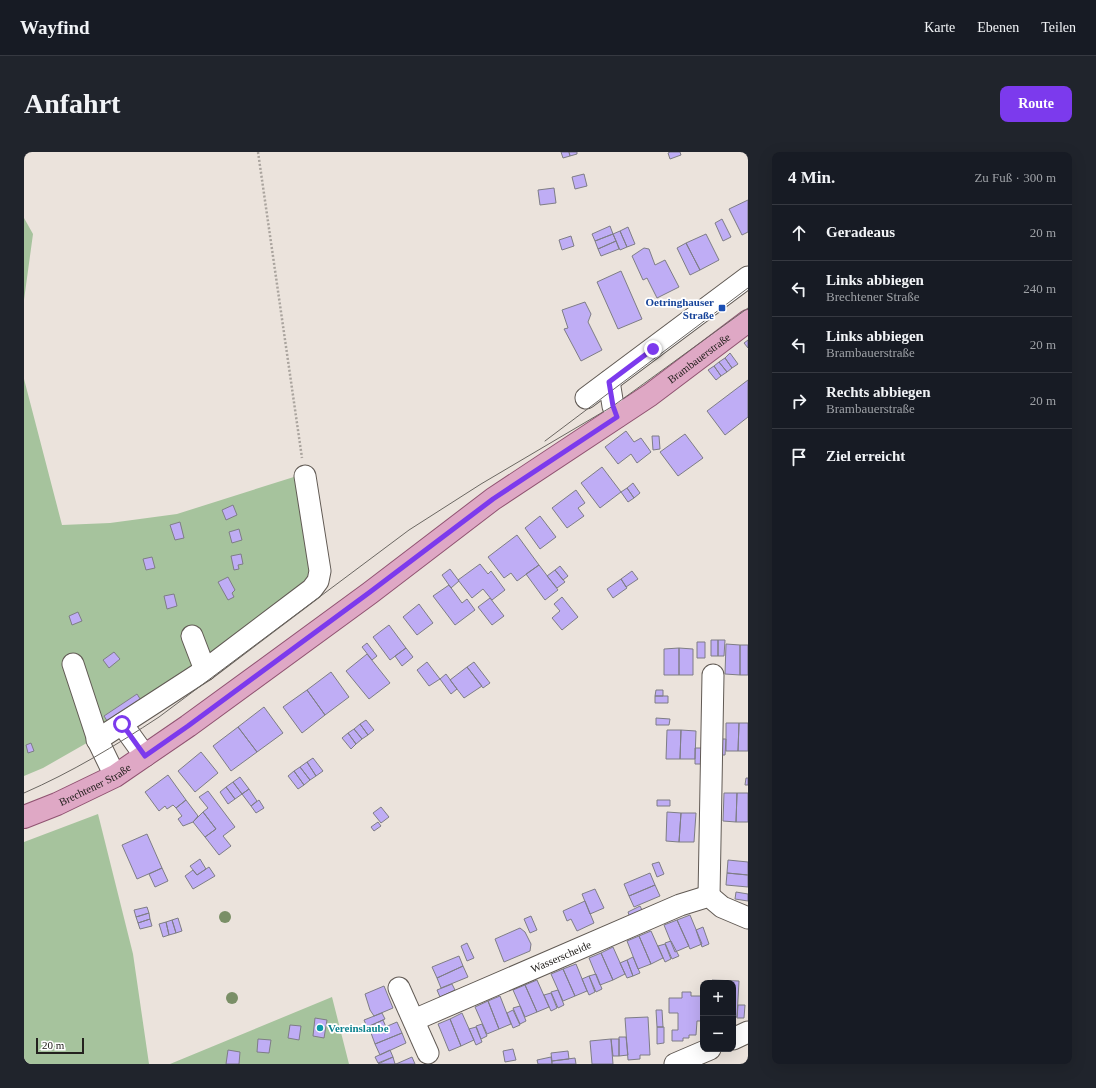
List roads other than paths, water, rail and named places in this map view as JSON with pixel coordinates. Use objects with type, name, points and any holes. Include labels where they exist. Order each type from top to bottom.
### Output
[{"type":"main road","name":"Brambauerstraße","points":[[650,395],[748,321]]},
{"type":"main road","name":"Brechtener Straße","points":[[24,817],[57,804],[115,776],[145,756],[370,592],[493,499],[650,395]]},
{"type":"street","points":[[586,398],[748,277]]},
{"type":"street","points":[[609,382],[613,406],[617,417]]},
{"type":"street","points":[[97,740],[204,670],[312,590],[318,581],[320,571],[305,476]]},
{"type":"street","points":[[192,636],[204,670]]},
{"type":"street","points":[[73,664],[97,740],[115,776]]},
{"type":"street","points":[[713,675],[709,896],[722,907],[748,918]]},
{"type":"street","points":[[122,724],[145,756]]},
{"type":"street","name":"Wasserscheide","points":[[414,1020],[680,905],[709,896]]},
{"type":"street","points":[[399,988],[428,1053]]},
{"type":"street","points":[[736,1038],[748,1032]]},
{"type":"street","points":[[675,1064],[703,1052]]},
{"type":"tram line","points":[[545,441],[748,288]]},
{"type":"tram line","points":[[24,793],[93,758],[159,717],[409,530],[481,484],[613,406],[748,308]]},
{"type":"place","name":"Oetringhauser Straße","points":[[722,308]]},
{"type":"place","name":"Vereinslaube","points":[[320,1028]]}]
